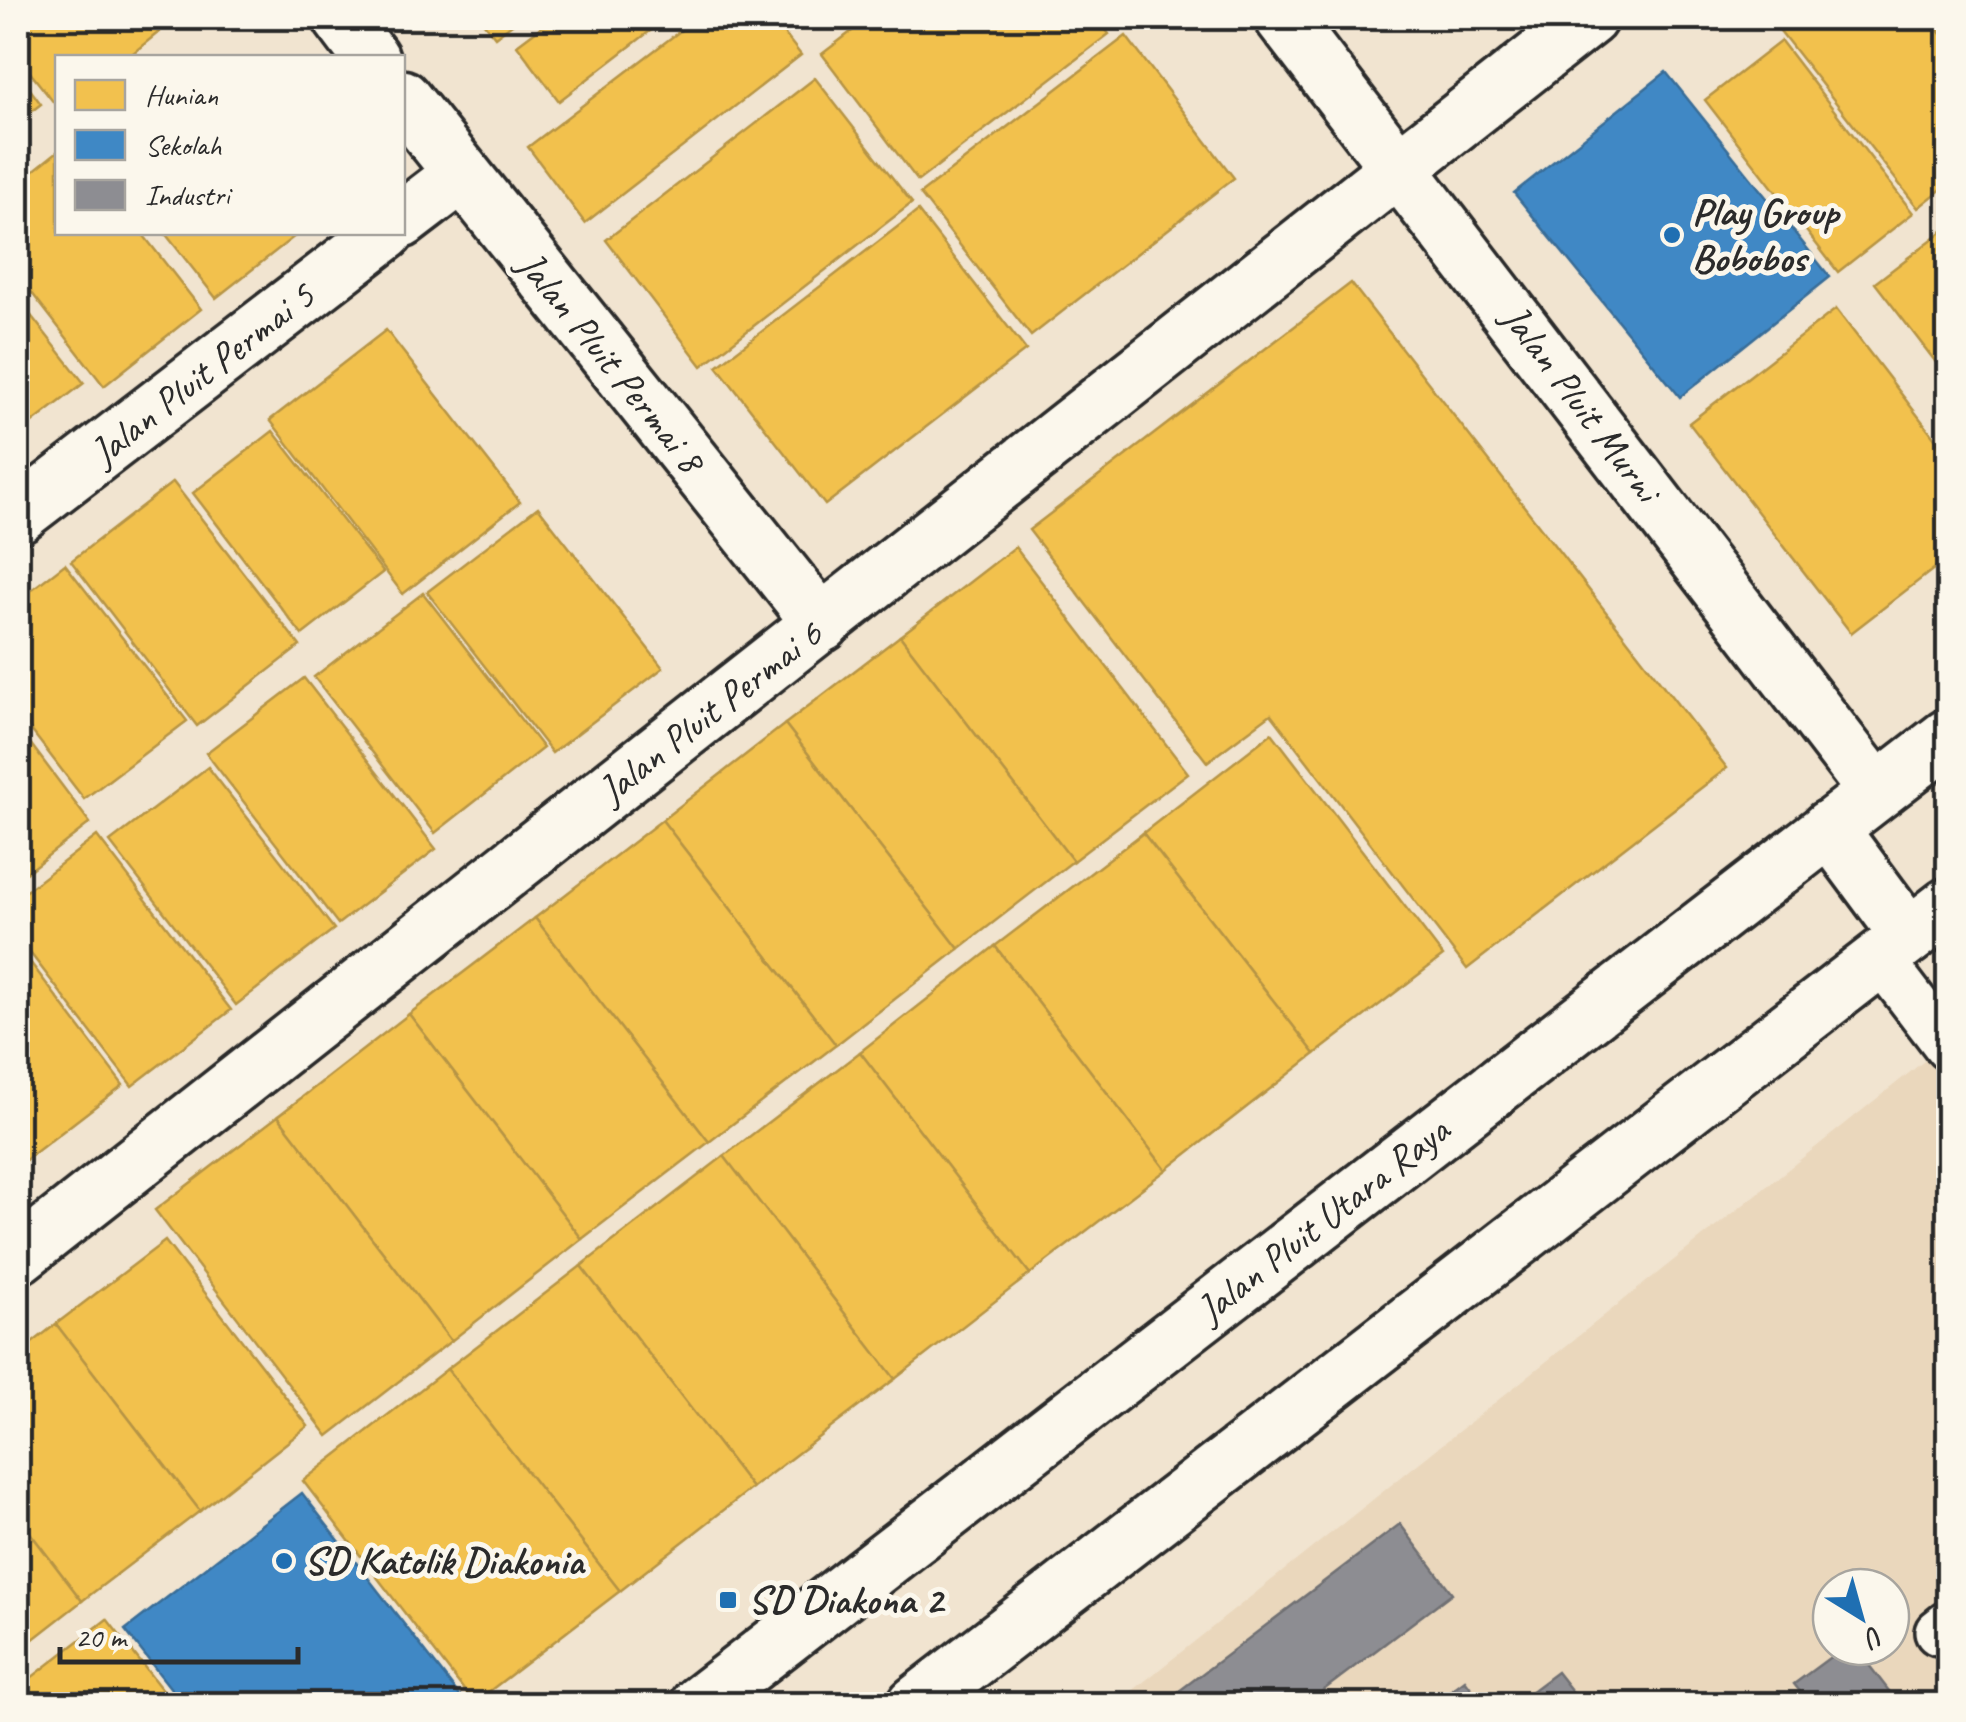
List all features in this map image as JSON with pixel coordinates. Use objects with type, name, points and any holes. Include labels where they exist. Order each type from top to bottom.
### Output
[{"type":"street","points":[[341,18],[369,55]]},
{"type":"street","name":"Jalan Pluit Murni","points":[[1284,18],[1876,791]]},
{"type":"street","name":"Jalan Pluit Permai 6","points":[[18,1256],[1589,18]]},
{"type":"street","name":"Jalan Pluit Permai 8","points":[[405,102],[822,624]]},
{"type":"street","points":[[405,218],[461,175]]},
{"type":"street","name":"Jalan Pluit Permai 5","points":[[18,515],[382,235]]},
{"type":"street","name":"Jalan Pluit Utara Raya","points":[[699,1704],[1948,737]]},
{"type":"street","points":[[916,1704],[1912,933],[1828,828]]},
{"type":"lane","points":[[1912,933],[1948,1047]]},
{"type":"shaded area","points":[[1948,1042],[1948,1704],[1116,1704]]},
{"type":"building: Hunian","points":[[18,18],[166,18],[170,23],[131,55],[55,55],[55,104],[18,57]]},
{"type":"building: Hunian","points":[[480,18],[520,18],[495,37]]},
{"type":"building: Hunian","points":[[553,18],[667,18],[559,101],[517,45]]},
{"type":"building: Hunian","points":[[697,18],[772,18],[801,55],[585,223],[528,147]]},
{"type":"building: Hunian","points":[[869,18],[1097,18],[1109,34],[918,181],[822,54]]},
{"type":"building: Hunian","points":[[1770,18],[1929,18],[1948,43],[1948,184],[1918,208]]},
{"type":"building: Hunian","points":[[1929,18],[1948,18],[1948,43]]},
{"type":"building: Hunian","points":[[1126,36],[1234,178],[1031,336],[920,194]]},
{"type":"building: Hunian","points":[[1781,41],[1913,213],[1838,272],[1705,100]]},
{"type":"building: Hunian","points":[[18,73],[41,104],[18,122]]},
{"type":"building: Hunian","points":[[815,78],[912,203],[702,366],[606,240]]},
{"type":"building: Hunian","points":[[55,153],[55,235],[143,235],[201,309],[104,386],[18,275],[18,183]]},
{"type":"building: Hunian","points":[[918,211],[1026,350],[825,505],[717,366]]},
{"type":"building: Hunian","points":[[1948,227],[1948,378],[1875,283]]},
{"type":"building: Hunian","points":[[166,235],[296,235],[216,298]]},
{"type":"building: Hunian","points":[[1351,283],[1727,768],[1467,969],[1271,714],[1207,762],[1029,530]]},
{"type":"building: Hunian","points":[[18,299],[84,383],[18,434]]},
{"type":"building: Hunian","points":[[1836,309],[1948,455],[1948,558],[1851,633],[1689,423]]},
{"type":"building: Hunian","points":[[386,330],[520,502],[403,594],[270,420]]},
{"type":"building: Hunian","points":[[273,431],[383,572],[302,635],[193,493]]},
{"type":"building: Hunian","points":[[173,482],[300,646],[197,726],[71,561]]},
{"type":"building: Hunian","points":[[538,507],[663,668],[552,753],[427,592]]},
{"type":"building: Hunian","points":[[1015,547],[1188,773],[1073,861],[900,636]]},
{"type":"building: Hunian","points":[[65,564],[187,721],[84,799],[18,713],[18,600]]},
{"type":"building: Hunian","points":[[423,593],[543,748],[435,833],[314,677]]},
{"type":"building: Hunian","points":[[900,636],[1073,861],[959,949],[785,724]]},
{"type":"building: Hunian","points":[[304,678],[436,849],[338,924],[206,753]]},
{"type":"building: Hunian","points":[[785,724],[959,949],[836,1045],[662,820]]},
{"type":"building: Hunian","points":[[18,727],[90,823],[18,879]]},
{"type":"building: Hunian","points":[[1272,733],[1443,956],[1315,1054],[1143,833]]},
{"type":"building: Hunian","points":[[208,767],[334,929],[236,1005],[110,842]]},
{"type":"building: Hunian","points":[[662,820],[836,1045],[709,1142],[535,918]]},
{"type":"building: Hunian","points":[[1143,833],[1315,1054],[1166,1170],[995,946]]},
{"type":"building: Hunian","points":[[97,836],[231,1010],[132,1086],[18,937],[18,897]]},
{"type":"building: Hunian","points":[[535,918],[709,1142],[582,1239],[409,1014]]},
{"type":"building: Hunian","points":[[18,946],[123,1085],[23,1162],[18,1155]]},
{"type":"building: Hunian","points":[[995,946],[1166,1170],[1030,1274],[860,1052]]},
{"type":"building: Hunian","points":[[409,1014],[582,1239],[451,1341],[278,1116]]},
{"type":"building: Hunian","points":[[860,1052],[1030,1274],[895,1379],[724,1156]]},
{"type":"building: Hunian","points":[[278,1116],[451,1341],[328,1436],[155,1210]]},
{"type":"building: Hunian","points":[[724,1156],[895,1379],[752,1488],[581,1266]]},
{"type":"building: Hunian","points":[[165,1241],[308,1426],[200,1511],[56,1324]]},
{"type":"building: Hunian","points":[[581,1266],[752,1488],[620,1591],[447,1369]]},
{"type":"building: Hunian","points":[[56,1324],[200,1511],[82,1601],[18,1517],[18,1354]]},
{"type":"building: Hunian","points":[[447,1369],[620,1591],[474,1703],[303,1481]]},
{"type":"building: Hunian","points":[[18,1517],[82,1601],[18,1651]]},
{"type":"building: Hunian","points":[[107,1619],[173,1704],[18,1704],[18,1688]]},
{"type":"building: Sekolah","name":"Play Group Bobobos","points":[[1666,72],[1830,277],[1680,397],[1514,193]]},
{"type":"building: Sekolah","name":"SD Katolik Diakonia","points":[[302,1493],[466,1704],[183,1704],[125,1630]]},
{"type":"building: Industri","points":[[1400,1524],[1452,1593],[1305,1704],[1162,1704]]},
{"type":"building: Industri","points":[[1817,1667],[1870,1667],[1899,1704],[1810,1704],[1794,1684]]},
{"type":"building: Industri","points":[[1557,1672],[1582,1704],[1514,1704]]},
{"type":"building: Industri","points":[[1465,1680],[1483,1704],[1433,1704]]},
{"type":"place","name":"Play Group Bobobos","points":[[1672,235]]},
{"type":"place","name":"SD Katolik Diakonia","points":[[284,1561]]},
{"type":"place","name":"SD Diakona 2","points":[[728,1600]]}]
